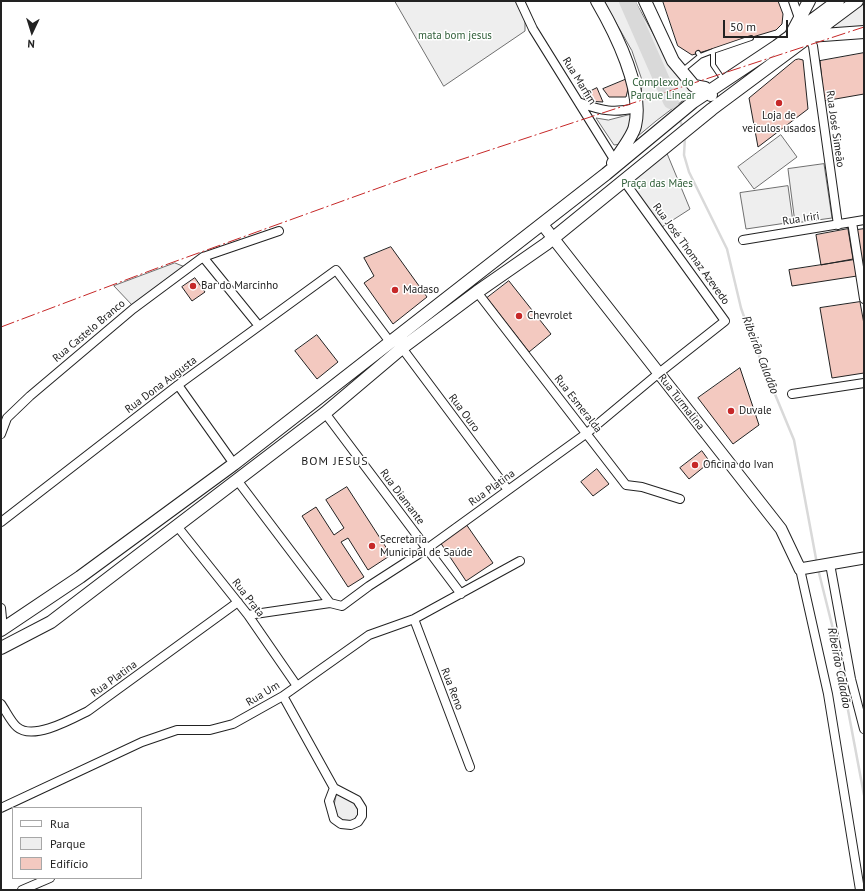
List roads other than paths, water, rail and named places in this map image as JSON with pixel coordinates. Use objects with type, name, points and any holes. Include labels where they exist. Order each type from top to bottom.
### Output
[{"type":"main road","points":[[597,1],[624,55],[634,82],[636,108],[635,127],[606,174]]},
{"type":"main road","points":[[645,1],[673,61],[680,72],[694,86],[706,90],[711,95],[712,108]]},
{"type":"main road","points":[[804,28],[810,1]]},
{"type":"main road","points":[[1,648],[51,622],[326,413],[402,348],[553,238],[712,108],[804,28],[838,1]]},
{"type":"main road","points":[[2,630],[80,577],[234,464],[606,174],[706,90],[724,81],[804,28],[857,1]]},
{"type":"main road","points":[[804,28],[864,32]]},
{"type":"main road","name":"Rua Turmalina","points":[[542,224],[781,529],[801,569]]},
{"type":"main road","points":[[801,569],[864,558]]},
{"type":"street","name":"Rua Marfim","points":[[520,1],[533,29],[581,103],[615,161]]},
{"type":"street","name":"Rua José Simeão","points":[[793,1],[812,46],[838,225]]},
{"type":"street","points":[[581,103],[599,110],[618,112],[636,108]]},
{"type":"street","points":[[615,161],[627,156]]},
{"type":"street","name":"Rua José Thomaz Azevedo","points":[[624,181],[725,321]]},
{"type":"street","name":"Rua Iriri","points":[[742,240],[864,220]]},
{"type":"street","points":[[852,222],[864,299]]},
{"type":"street","name":"Rua Castelo Branco","points":[[1,434],[7,418],[30,396],[133,309],[203,257],[279,231]]},
{"type":"street","points":[[203,257],[259,326]]},
{"type":"street","name":"Rua Dona Augusta","points":[[1,522],[178,385],[336,270],[390,342]]},
{"type":"street","name":"Rua Esmeralda","points":[[477,292],[587,433],[626,486],[642,487],[680,499]]},
{"type":"street","name":"Rua Platina","points":[[248,615],[330,603],[342,606],[369,586],[428,548],[587,433],[659,373],[725,321]]},
{"type":"street","name":"Rua Ouro","points":[[402,348],[508,490]]},
{"type":"street","points":[[792,394],[864,383]]},
{"type":"street","points":[[178,385],[234,464]]},
{"type":"street","name":"Rua Diamante","points":[[326,413],[461,594]]},
{"type":"street","points":[[237,480],[330,603]]},
{"type":"street","name":"Rua Prata","points":[[177,526],[248,615],[297,686]]},
{"type":"street","name":"Rua Um","points":[[1,808],[142,742],[177,730],[210,730],[233,724],[283,696],[369,635],[414,619],[520,561]]},
{"type":"street","points":[[828,565],[851,679],[864,729]]},
{"type":"street","points":[[801,569],[828,694],[860,890]]},
{"type":"street","name":"Rua Platina","points":[[1,704],[18,728],[33,733],[66,722],[88,711],[238,602]]},
{"type":"street","points":[[1,608],[2,630]]},
{"type":"street","name":"Rua Reno","points":[[414,619],[470,767]]},
{"type":"street","points":[[283,696],[334,788],[357,800],[362,808],[362,816],[358,822],[351,825],[342,824],[334,819],[329,801],[334,788]]},
{"type":"street","points":[[22,890],[48,879]]},
{"type":"lane","points":[[680,72],[699,54],[713,51],[751,38]]},
{"type":"lane","points":[[713,51],[713,65],[724,81]]},
{"type":"waterway","name":"Ribeirão Caladão","points":[[627,1],[671,101]]},
{"type":"waterway","name":"Ribeirão Caladão","points":[[671,101],[676,112]]},
{"type":"waterway","name":"Ribeirão Caladão","points":[[679,118],[683,128]]},
{"type":"waterway","name":"Ribeirão Caladão","points":[[685,137],[684,155],[689,172],[727,249],[741,308],[750,334],[794,440],[817,564]]},
{"type":"waterway","name":"Ribeirão Caladão","points":[[818,569],[832,625],[864,795]]},
{"type":"place","name":"Loja de veículos usados","points":[[779,103]]},
{"type":"place","name":"Bar do Marcinho","points":[[193,286]]},
{"type":"place","name":"Madaso","points":[[395,290]]},
{"type":"place","name":"Chevrolet","points":[[519,316]]},
{"type":"place","name":"Duvale","points":[[731,411]]},
{"type":"place","name":"Oficina do Ivan","points":[[695,465]]},
{"type":"place","name":"Secretaria Municipal de Saúde","points":[[372,546]]},
{"type":"district","name":"BOM JESUS","points":[[335,462]]},
{"type":"park label","name":"mata bom jesus","points":[[455,36]]},
{"type":"park label","name":"Complexo do Parque Linear","points":[[663,89]]},
{"type":"park label","name":"Praça das Mães","points":[[657,184]]}]
